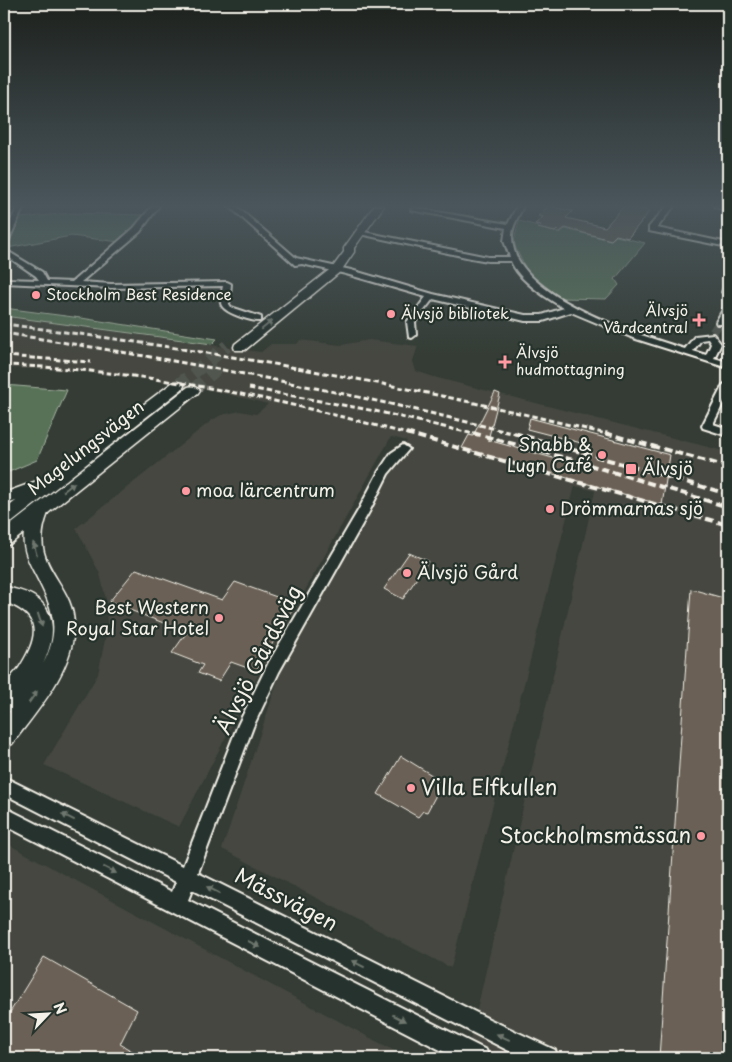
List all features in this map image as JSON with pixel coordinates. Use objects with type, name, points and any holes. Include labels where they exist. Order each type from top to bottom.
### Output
[{"type":"main road","points":[[240,347],[344,256]]},
{"type":"main road","points":[[227,346],[258,319],[327,270]]},
{"type":"main road","name":"Magelungsvägen","points":[[4,519],[177,386]]},
{"type":"main road","name":"Magelungsvägen","points":[[4,539],[193,390]]},
{"type":"main road","points":[[4,499],[52,482]]},
{"type":"main road","points":[[4,736],[44,682],[58,656],[64,628],[63,613],[59,599],[34,551],[33,531],[42,508]]},
{"type":"main road","points":[[4,594],[27,600],[35,607],[42,618],[44,633],[34,663],[4,704]]},
{"type":"street","points":[[11,256],[38,274],[44,282]]},
{"type":"street","points":[[75,283],[107,256]]},
{"type":"street","points":[[288,256],[302,265],[535,319],[570,309]]},
{"type":"street","points":[[471,256],[488,259],[513,259]]},
{"type":"street","points":[[512,256],[524,276],[538,288],[570,309],[635,335],[728,365]]},
{"type":"street","points":[[4,281],[111,286],[227,284],[225,304],[228,309],[258,319]]},
{"type":"street","points":[[728,287],[726,292],[728,294]]},
{"type":"street","points":[[412,334],[411,322],[431,296]]},
{"type":"street","points":[[720,322],[728,308]]},
{"type":"street","points":[[688,352],[698,338],[712,334],[716,344],[710,359]]},
{"type":"street","points":[[728,385],[707,426],[728,433]]},
{"type":"street","name":"Älvsjö Gårdsväg","points":[[177,904],[246,725],[274,667],[357,521],[367,509],[380,479],[394,456],[403,449]]},
{"type":"street","name":"Mässvägen","points":[[4,785],[187,876],[481,1027],[547,1058]]},
{"type":"street","points":[[4,816],[478,1058]]},
{"type":"shaded area","points":[[4,316],[261,352],[271,344],[297,344],[300,340],[341,345],[369,340],[418,346],[413,361],[416,371],[728,452],[728,1058],[466,1058],[595,491],[575,486],[451,968],[222,849],[280,674],[407,441],[391,437],[263,666],[179,827],[44,765],[98,674],[107,629],[106,600],[100,574],[76,528],[212,420],[221,415],[240,411],[256,414],[268,404],[201,388],[150,380],[75,371],[4,368]]},
{"type":"shaded area","points":[[4,842],[408,1058],[4,1058]]},
{"type":"green space","points":[[519,256],[635,256],[615,279],[619,285],[606,299],[561,298],[535,278],[525,267]]},
{"type":"green space","points":[[4,308],[217,339],[212,344],[4,316]]},
{"type":"green space","points":[[4,385],[67,390],[37,460],[4,474]]},
{"type":"building","points":[[495,392],[500,394],[488,440],[578,465],[585,444],[527,429],[530,418],[670,455],[662,505],[462,448],[469,435],[473,436]]},
{"type":"building","name":"Älvsjö Gård","points":[[409,553],[428,561],[403,599],[384,589]]},
{"type":"building","name":"Best Western Royal Star Hotel","points":[[136,569],[222,600],[235,582],[296,604],[256,671],[231,662],[219,681],[198,673],[203,665],[172,653],[187,632],[109,602]]},
{"type":"building","name":"Stockholmsmässan","points":[[691,589],[727,599],[728,1058],[659,1058]]},
{"type":"building","name":"Villa Elfkullen","points":[[401,756],[443,782],[427,812],[423,811],[418,817],[378,794]]},
{"type":"building","points":[[44,957],[137,1010],[120,1044],[144,1058],[4,1058],[4,1022]]},
{"type":"tunnel","points":[[713,332],[720,322]]},
{"type":"tunnel","points":[[177,386],[227,346]]},
{"type":"tunnel","points":[[193,390],[221,365]]},
{"type":"railway","points":[[4,324],[157,345],[308,370],[460,400],[610,435]]},
{"type":"railway","points":[[4,333],[134,354],[263,378],[392,404],[519,435]]},
{"type":"railway","points":[[4,356],[91,362]]},
{"type":"railway","points":[[4,365],[107,373],[209,388],[310,409],[411,435]]},
{"type":"railway","points":[[249,388],[375,411],[478,435]]},
{"type":"railway","points":[[406,433],[728,525]]},
{"type":"railway","points":[[473,433],[573,460],[728,507]]},
{"type":"railway","points":[[514,433],[728,494]]},
{"type":"railway","points":[[605,433],[728,467]]},
{"type":"place","name":"Stockholm Best Residence","points":[[36,295]]},
{"type":"place","name":"Älvsjö bibliotek","points":[[391,314]]},
{"type":"place","name":"Älvsjö Vårdcentral","points":[[699,320]]},
{"type":"place","name":"Älvsjö hudmottagning","points":[[505,362]]},
{"type":"place","name":"Snabb & Lugn Café","points":[[602,455]]},
{"type":"place","name":"Älvsjö","points":[[631,469]]},
{"type":"place","name":"moa lärcentrum","points":[[186,491]]},
{"type":"place","name":"Drömmarnas sjö","points":[[550,509]]},
{"type":"place","name":"Älvsjö Gård","points":[[407,573]]},
{"type":"place","name":"Best Western Royal Star Hotel","points":[[219,618]]},
{"type":"place","name":"Villa Elfkullen","points":[[411,788]]},
{"type":"place","name":"Stockholmsmässan","points":[[701,836]]}]
